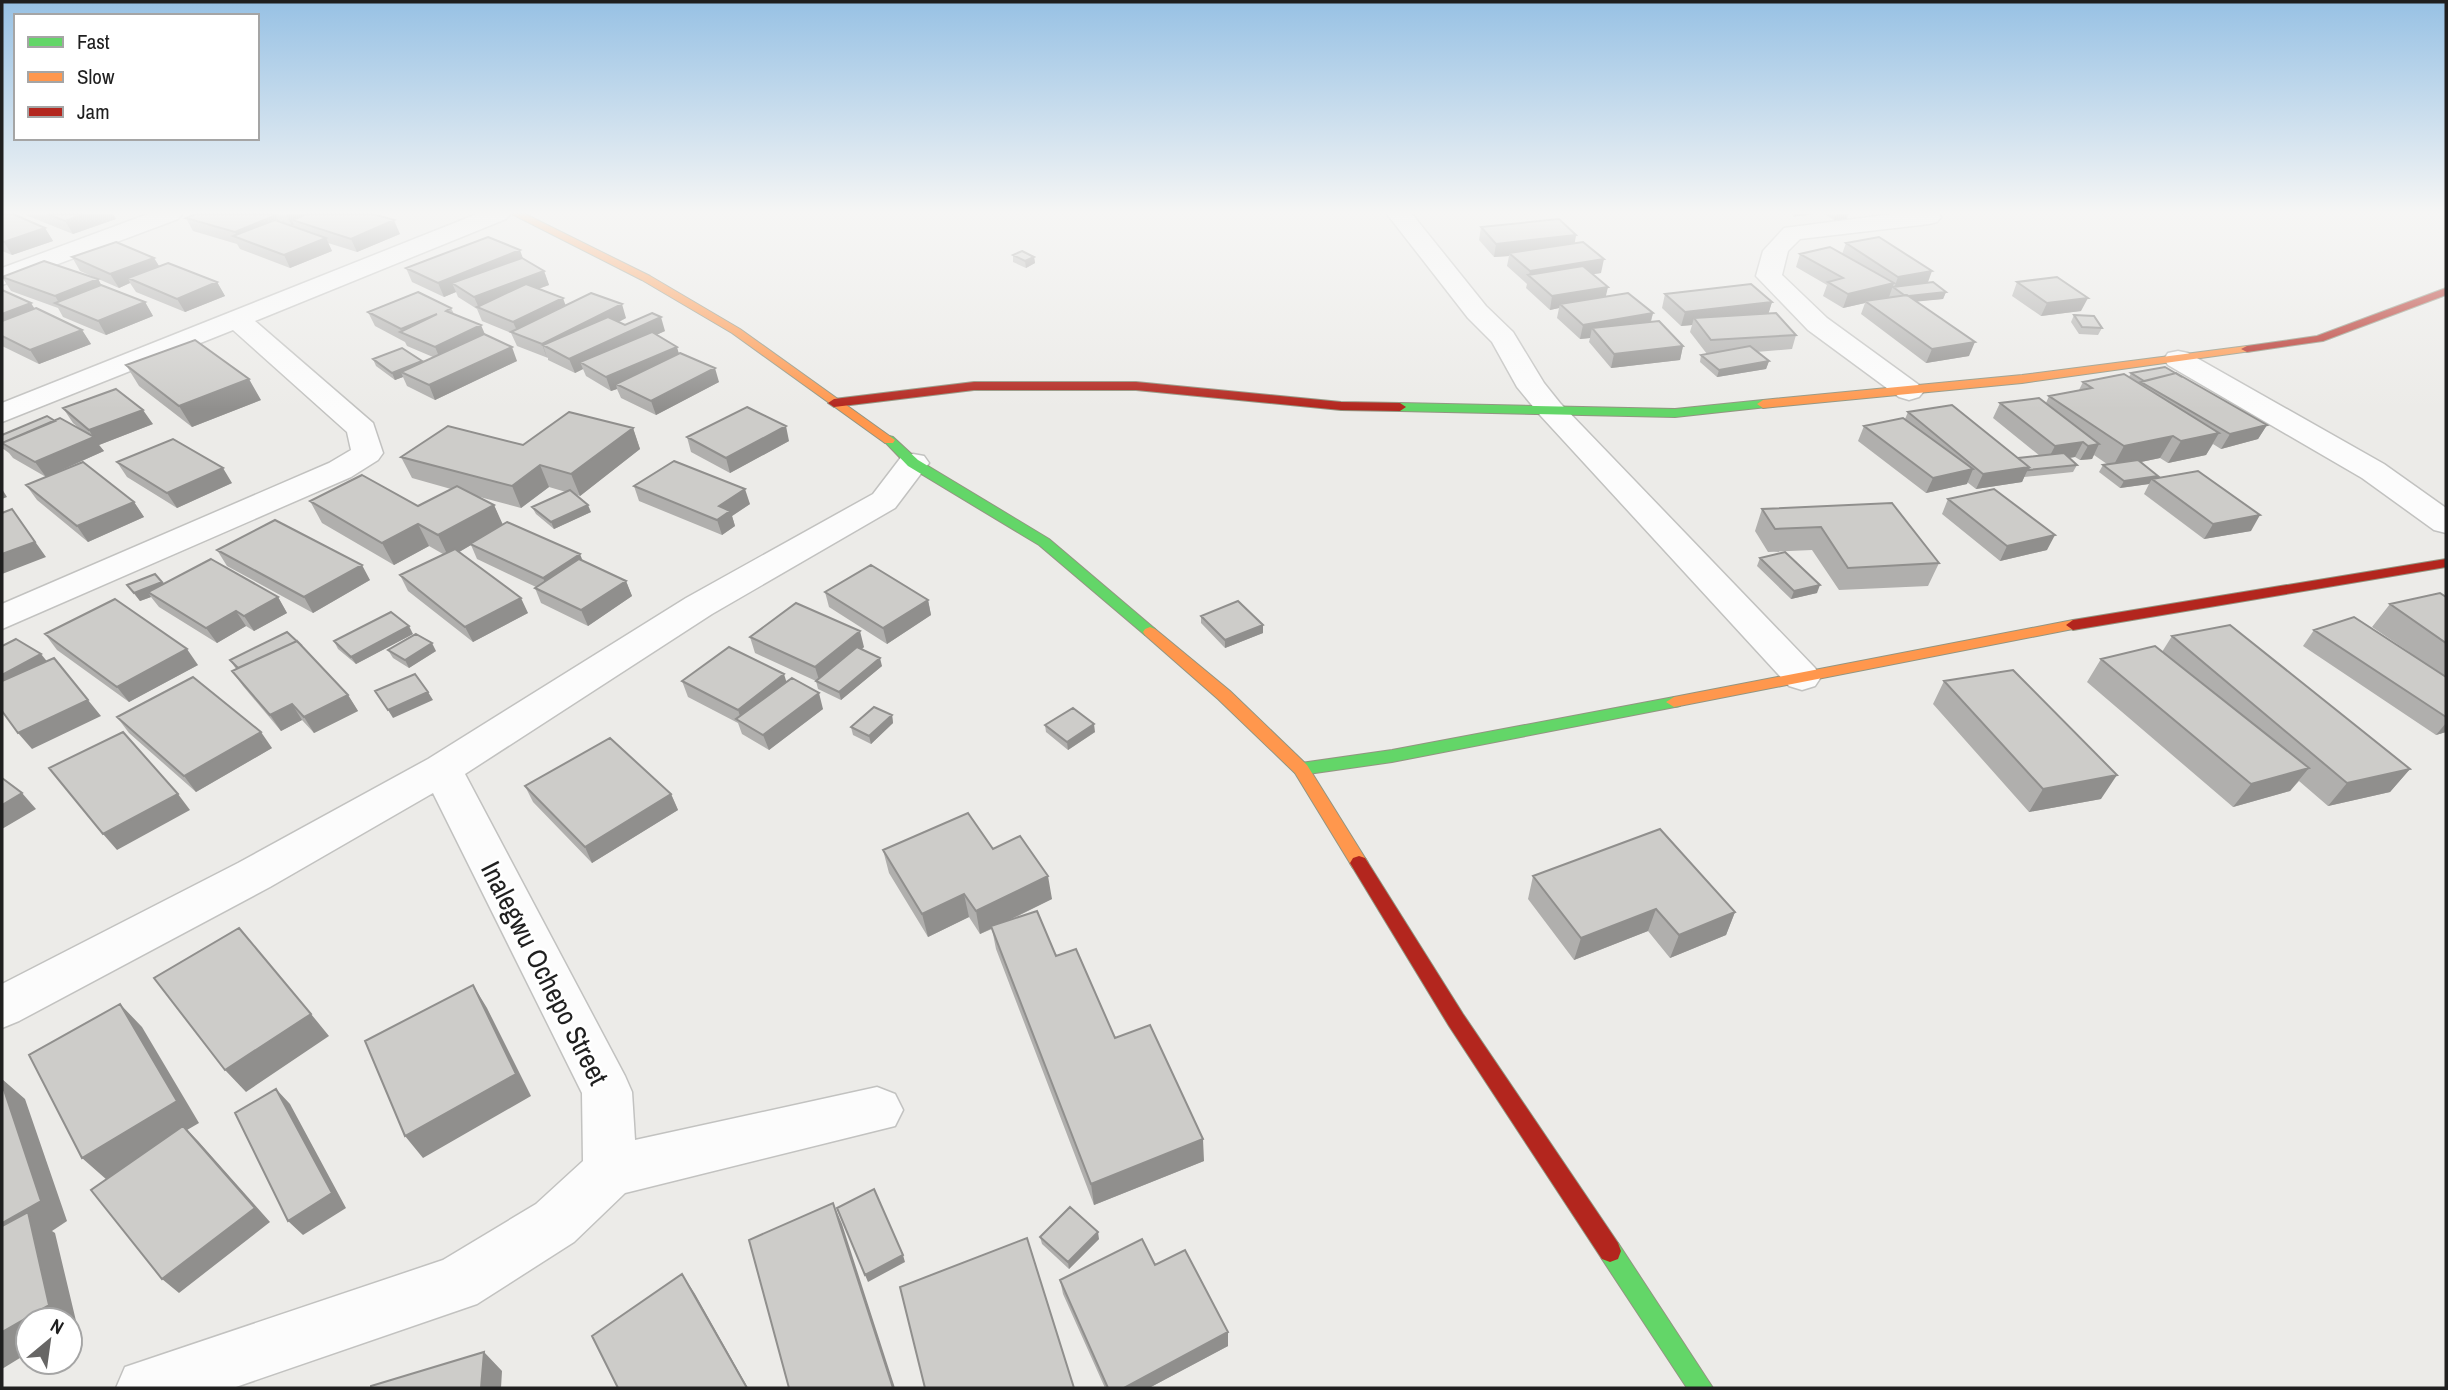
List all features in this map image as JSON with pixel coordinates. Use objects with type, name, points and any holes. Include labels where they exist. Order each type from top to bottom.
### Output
[{"type":"street","points":[[3,411],[111,372],[334,279]]},
{"type":"street","points":[[647,279],[736,331],[834,403],[884,435],[913,463],[1044,542],[1224,695],[1301,769],[1456,1020],[1701,1388]]},
{"type":"street","points":[[1451,279],[1503,338],[1532,387],[1550,410],[1802,677]]},
{"type":"street","points":[[1771,279],[1831,337],[1909,391]]},
{"type":"street","points":[[834,403],[974,386],[1136,386],[1207,391],[1306,404],[1675,413],[1909,391],[2319,340],[2446,291]]},
{"type":"street","points":[[2,618],[315,481],[367,453],[362,429],[235,318]]},
{"type":"street","points":[[2178,359],[2373,471],[2446,523]]},
{"type":"street","points":[[2,1007],[254,875],[442,769],[699,606],[884,500],[913,463]]},
{"type":"street","points":[[1301,769],[1392,756],[2129,614],[2446,563]]},
{"type":"street","name":"Inalegwu Ochepo Street","points":[[442,769],[607,1092],[610,1171]]},
{"type":"street","points":[[146,1388],[457,1284],[555,1223],[610,1171],[877,1110]]},
{"type":"building","points":[[7,279],[98,279],[55,296]]},
{"type":"building","points":[[130,279],[209,279],[217,282],[177,299]]},
{"type":"building","points":[[429,279],[448,279],[438,283]]},
{"type":"building","points":[[464,279],[523,279],[474,297],[452,283]]},
{"type":"building","points":[[1532,279],[1598,279],[1608,287],[1552,296]]},
{"type":"building","points":[[1840,279],[1887,279],[1894,283],[1848,294],[1828,282]]},
{"type":"building","points":[[2060,279],[2088,298],[2047,303],[2017,282]]},
{"type":"building","points":[[1933,282],[1946,292],[1909,296],[1893,287]]},
{"type":"building","points":[[526,284],[563,298],[513,322],[477,307]]},
{"type":"building","points":[[1751,284],[1772,302],[1685,312],[1665,294]]},
{"type":"building","points":[[101,285],[145,302],[98,321],[55,303]]},
{"type":"building","points":[[2,290],[31,303],[2,314]]},
{"type":"building","points":[[418,292],[451,308],[446,311],[481,325],[435,347],[400,332],[437,314],[401,329],[368,312]]},
{"type":"building","points":[[591,293],[622,304],[542,344],[511,332]]},
{"type":"building","points":[[1628,293],[1653,313],[1583,325],[1560,304]]},
{"type":"building","points":[[1907,295],[1975,342],[1932,349],[1865,301]]},
{"type":"building","points":[[36,308],[82,330],[30,350],[2,336],[2,321]]},
{"type":"building","points":[[652,313],[661,317],[569,359],[543,345],[608,317],[625,325]]},
{"type":"building","points":[[1776,313],[1796,335],[1711,340],[1694,318]]},
{"type":"building","points":[[2074,315],[2094,316],[2102,328],[2082,327]]},
{"type":"building","points":[[1659,321],[1683,346],[1614,354],[1592,328]]},
{"type":"building","points":[[652,332],[677,347],[606,377],[580,362]]},
{"type":"building","points":[[484,334],[512,347],[429,385],[401,372]]},
{"type":"building","points":[[195,340],[249,379],[179,406],[126,365]]},
{"type":"building","points":[[1750,346],[1769,361],[1719,370],[1701,355]]},
{"type":"building","points":[[402,348],[422,361],[392,373],[373,359]]},
{"type":"building","points":[[680,353],[715,368],[651,401],[616,384]]},
{"type":"building","points":[[2165,367],[2175,373],[2144,381],[2131,373]]},
{"type":"building","points":[[2176,373],[2267,425],[2230,434],[2141,382]]},
{"type":"building","points":[[2124,374],[2219,433],[2181,441],[2173,436],[2124,446],[2049,396],[2092,388],[2083,382]]},
{"type":"building","points":[[116,389],[143,410],[89,430],[63,408]]},
{"type":"building","points":[[2039,398],[2099,444],[2088,446],[2083,442],[2055,446],[2000,403]]},
{"type":"building","points":[[1952,405],[2029,467],[1983,474],[1908,412]]},
{"type":"building","points":[[747,407],[786,426],[726,458],[687,437]]},
{"type":"building","points":[[569,412],[633,428],[571,474],[540,465],[512,486],[401,457],[448,426],[523,445]]},
{"type":"building","points":[[47,416],[55,421],[2,443],[2,435]]},
{"type":"building","points":[[60,418],[94,437],[35,462],[2,443]]},
{"type":"building","points":[[1903,418],[1973,469],[1933,478],[1864,426]]},
{"type":"building","points":[[173,439],[223,468],[167,493],[117,462]]},
{"type":"building","points":[[2064,453],[2077,465],[2028,470],[2029,467],[2018,458]]},
{"type":"building","points":[[2138,460],[2158,476],[2124,481],[2103,465]]},
{"type":"building","points":[[674,461],[745,489],[719,506],[730,511],[717,520],[634,486]]},
{"type":"building","points":[[83,462],[134,502],[77,526],[26,485]]},
{"type":"building","points":[[2198,471],[2260,515],[2213,524],[2152,479]]},
{"type":"building","points":[[362,475],[418,506],[457,486],[494,505],[438,535],[418,524],[382,543],[310,501]]},
{"type":"building","points":[[1994,489],[2055,535],[2007,546],[1948,499]]},
{"type":"building","points":[[570,490],[588,505],[551,522],[532,507]]},
{"type":"building","points":[[1892,503],[1939,563],[1848,568],[1821,527],[1775,529],[1762,509]]},
{"type":"building","points":[[12,509],[35,542],[2,554],[2,513]]},
{"type":"building","points":[[275,520],[362,565],[304,597],[217,550]]},
{"type":"building","points":[[507,522],[580,554],[543,578],[470,544]]},
{"type":"building","points":[[455,549],[521,598],[465,627],[400,575]]},
{"type":"building","points":[[1785,552],[1820,585],[1794,591],[1760,558]]},
{"type":"building","points":[[211,559],[278,597],[244,616],[236,611],[206,628],[148,592]]},
{"type":"building","points":[[579,559],[626,581],[581,610],[535,588]]},
{"type":"building","points":[[871,565],[928,600],[883,628],[825,592]]},
{"type":"building","points":[[155,574],[162,582],[134,593],[127,585]]},
{"type":"building","points":[[2440,593],[2446,597],[2446,643],[2390,604]]},
{"type":"building","points":[[115,599],[187,649],[117,687],[45,634]]},
{"type":"building","points":[[1238,601],[1263,625],[1225,640],[1201,616]]},
{"type":"building","points":[[796,603],[860,631],[815,667],[750,637]]},
{"type":"building","points":[[391,612],[409,626],[351,657],[334,641]]},
{"type":"building","points":[[2354,617],[2446,677],[2446,717],[2314,630]]},
{"type":"building","points":[[2230,625],[2410,769],[2347,783],[2172,636]]},
{"type":"building","points":[[287,632],[297,641],[238,668],[230,660]]},
{"type":"building","points":[[416,634],[432,643],[405,660],[388,650]]},
{"type":"building","points":[[16,639],[41,654],[2,675],[2,646]]},
{"type":"building","points":[[297,641],[348,695],[304,717],[292,704],[270,715],[232,671]]},
{"type":"building","points":[[2155,646],[2309,768],[2251,784],[2101,659]]},
{"type":"building","points":[[729,647],[784,674],[738,710],[682,681]]},
{"type":"building","points":[[857,647],[880,658],[839,692],[816,681]]},
{"type":"building","points":[[54,658],[88,700],[18,733],[2,711],[2,681]]},
{"type":"building","points":[[2013,670],[2117,775],[2043,789],[1944,681]]},
{"type":"building","points":[[415,674],[428,692],[388,710],[375,691]]},
{"type":"building","points":[[193,677],[261,732],[184,776],[117,717]]},
{"type":"building","points":[[792,678],[819,693],[763,735],[736,719]]},
{"type":"building","points":[[874,707],[892,715],[869,736],[851,727]]},
{"type":"building","points":[[1073,708],[1094,724],[1067,742],[1045,725]]},
{"type":"building","points":[[123,732],[178,794],[103,834],[49,768]]},
{"type":"building","points":[[610,738],[671,794],[585,847],[525,786]]},
{"type":"building","points":[[2,778],[22,793],[2,805]]},
{"type":"building","points":[[968,813],[993,849],[1020,836],[1048,876],[976,911],[964,894],[922,914],[883,850]]},
{"type":"building","points":[[1660,829],[1735,912],[1679,935],[1656,909],[1581,938],[1533,876]]},
{"type":"building","points":[[1037,911],[1056,956],[1076,949],[1115,1038],[1150,1025],[1203,1139],[1091,1184],[991,926]]},
{"type":"building","points":[[239,928],[311,1014],[225,1070],[154,978]]},
{"type":"building","points":[[473,985],[516,1074],[405,1136],[365,1041]]},
{"type":"building","points":[[120,1004],[177,1101],[82,1158],[29,1055]]},
{"type":"building","points":[[2,1084],[41,1201],[2,1223]]},
{"type":"building","points":[[276,1089],[332,1193],[288,1221],[235,1113]]},
{"type":"building","points":[[183,1126],[255,1208],[162,1279],[91,1190]]},
{"type":"building","points":[[874,1189],[903,1255],[865,1275],[837,1208]]},
{"type":"building","points":[[833,1203],[893,1388],[789,1388],[749,1240]]},
{"type":"building","points":[[1070,1207],[1098,1232],[1068,1262],[1040,1237]]},
{"type":"building","points":[[28,1212],[49,1305],[14,1306],[14,1325],[2,1332],[2,1226]]},
{"type":"building","points":[[1027,1238],[1074,1388],[925,1388],[900,1287]]},
{"type":"building","points":[[1142,1239],[1155,1265],[1185,1250],[1228,1332],[1124,1388],[1108,1388],[1060,1280]]},
{"type":"building","points":[[682,1274],[747,1388],[618,1388],[592,1336]]},
{"type":"building","points":[[484,1352],[481,1388],[371,1388],[371,1386]]},
{"type":"traffic: fast","points":[[1400,407],[1675,413],[1763,404]]},
{"type":"traffic: fast","points":[[889,440],[913,463],[1044,542],[1150,632]]},
{"type":"traffic: fast","points":[[1301,769],[1392,756],[1674,702]]},
{"type":"traffic: fast","points":[[1610,1251],[1701,1388]]},
{"type":"traffic: slow","points":[[647,279],[736,331],[889,440]]},
{"type":"traffic: slow","points":[[1763,404],[2022,379],[2247,349]]},
{"type":"traffic: slow","points":[[1674,702],[2073,625]]},
{"type":"traffic: slow","points":[[1150,632],[1224,695],[1301,769],[1359,863]]},
{"type":"traffic: jam","points":[[2247,349],[2319,339],[2446,291]]},
{"type":"traffic: jam","points":[[834,403],[974,386],[1136,386],[1341,406],[1400,407]]},
{"type":"traffic: jam","points":[[2073,625],[2446,563]]},
{"type":"traffic: jam","points":[[1359,863],[1456,1020],[1610,1251]]}]
